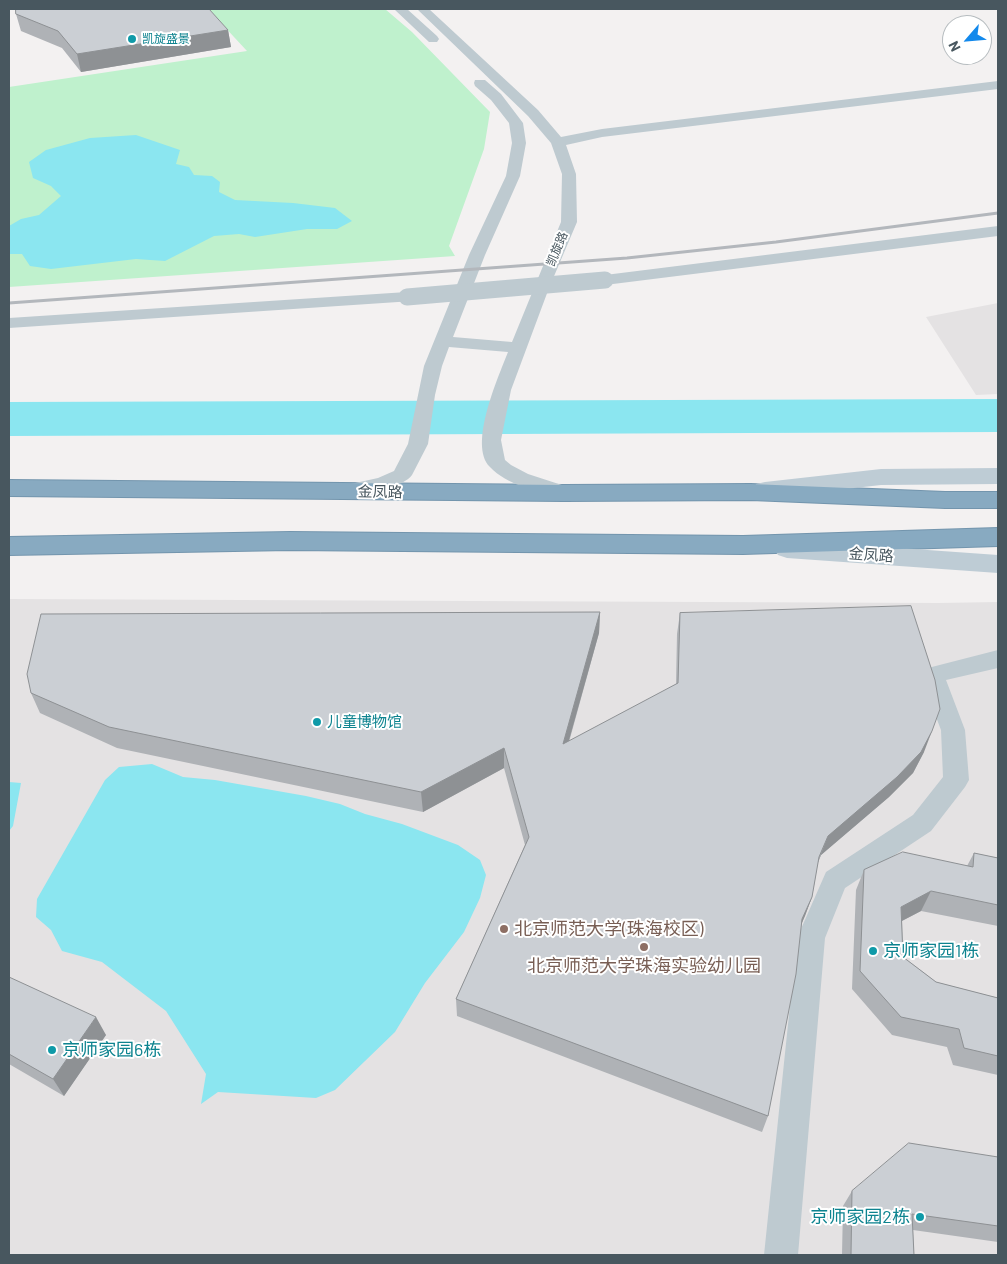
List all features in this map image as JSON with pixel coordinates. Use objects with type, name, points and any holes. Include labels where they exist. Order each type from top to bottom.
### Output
[{"type":"highway","name":"金凤路","points":[[9,488],[564,493],[751,492],[945,500],[998,500]]},
{"type":"highway","name":"金凤路","points":[[9,546],[290,541],[743,545],[998,537]]},
{"type":"street","points":[[400,9],[441,47]]},
{"type":"street","name":"凯旋路","points":[[423,9],[533,113],[558,142],[569,174],[569,222],[518,348],[500,399],[491,440],[496,462],[504,469],[521,479],[564,493]]},
{"type":"street","points":[[348,491],[384,483],[402,475],[418,444],[433,366],[477,255],[513,176],[518,143],[516,123],[496,97],[462,66]]},
{"type":"street","points":[[558,142],[602,133],[998,85]]},
{"type":"street","points":[[9,323],[407,297],[605,280],[998,231]]},
{"type":"street","points":[[443,341],[518,348]]},
{"type":"street","name":"金凤路","points":[[751,492],[881,477],[998,476]]},
{"type":"street","name":"金凤路","points":[[743,545],[998,564]]},
{"type":"street","points":[[780,1255],[811,938],[835,880],[922,823],[956,780],[953,730],[932,675],[998,659]]},
{"type":"shaded area","points":[[998,303],[998,394],[976,395],[926,317]]},
{"type":"shaded area","name":"北京师范大学(珠海校区)","points":[[9,599],[998,602],[998,1255],[9,1255]]},
{"type":"green space","points":[[208,9],[385,9],[412,32],[490,112],[484,149],[449,246],[455,256],[9,287],[9,87],[247,51]]},
{"type":"water","points":[[136,135],[180,150],[176,164],[189,167],[194,175],[212,176],[220,182],[219,192],[235,200],[293,203],[335,208],[352,221],[337,229],[307,229],[255,237],[239,234],[214,236],[165,261],[136,259],[51,269],[30,266],[22,254],[9,254],[9,226],[21,219],[39,215],[61,196],[51,186],[33,178],[29,162],[46,150],[90,138]]},
{"type":"water","points":[[998,399],[998,432],[9,436],[9,402]]},
{"type":"water","points":[[152,764],[183,777],[215,780],[340,804],[458,845],[480,860],[486,875],[480,898],[464,932],[425,983],[395,1032],[335,1090],[316,1098],[218,1092],[201,1104],[206,1074],[166,1011],[102,962],[62,951],[51,930],[36,917],[37,899],[105,780],[119,767]]},
{"type":"water","points":[[9,782],[21,783],[13,826],[9,831]]},
{"type":"building","name":"凯旋盛景","points":[[16,9],[209,9],[228,30],[77,54],[58,31],[16,14]]},
{"type":"building","points":[[911,606],[935,680],[940,709],[932,731],[921,752],[897,777],[828,836],[819,857],[812,897],[802,919],[796,974],[768,1116],[456,999],[529,837],[504,748],[421,792],[109,727],[31,693],[27,674],[41,614],[600,612],[563,744],[678,683],[680,613]]},
{"type":"building","points":[[903,852],[973,867],[974,853],[998,858],[998,905],[931,891],[901,907],[903,957],[936,982],[998,998],[998,1056],[964,1048],[959,1029],[901,1017],[860,971],[864,870]]},
{"type":"building","name":"京师家园6栋","points":[[9,977],[96,1017],[53,1079],[9,1054]]},
{"type":"building","name":"京师家园2栋","points":[[909,1143],[998,1157],[998,1226],[912,1214],[914,1255],[851,1255],[852,1191]]},
{"type":"railway","points":[[9,303],[627,258],[776,242],[998,213]]},
{"type":"place","name":"凯旋盛景","points":[[132,39]]},
{"type":"place","name":"儿童博物馆","points":[[317,722]]},
{"type":"place","name":"北京师范大学(珠海校区)","points":[[504,929]]},
{"type":"place","name":"北京师范大学珠海实验幼儿园","points":[[644,947]]},
{"type":"place","name":"京师家园1栋","points":[[873,951]]},
{"type":"place","name":"京师家园6栋","points":[[52,1050]]},
{"type":"place","name":"京师家园2栋","points":[[920,1217]]}]
